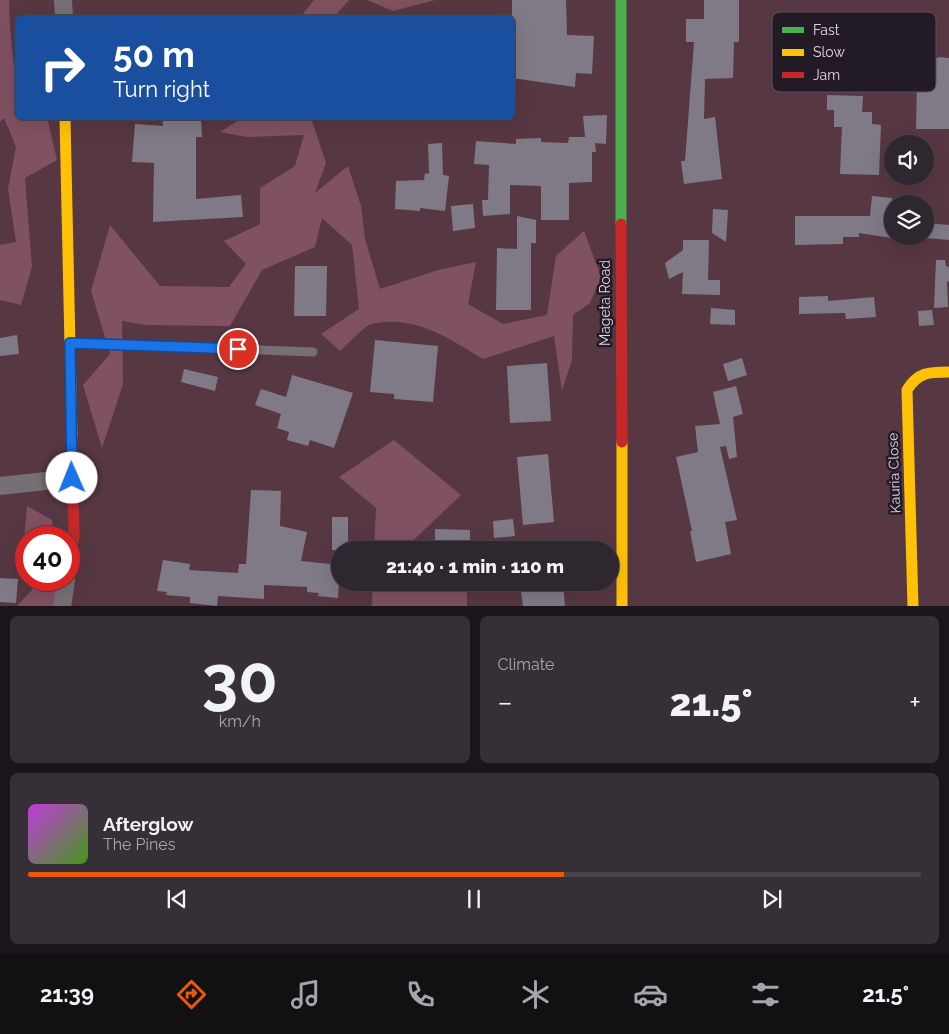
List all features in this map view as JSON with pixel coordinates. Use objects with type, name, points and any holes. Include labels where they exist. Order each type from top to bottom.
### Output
[{"type":"street","points":[[63,0],[64,15]]},
{"type":"street","name":"Mageta Road","points":[[620,0],[622,606]]},
{"type":"street","points":[[66,120],[74,526]]},
{"type":"street","name":"Kauria Close","points":[[912,606],[907,390],[914,377],[923,372],[949,372]]},
{"type":"street","points":[[0,486],[72,478]]},
{"type":"street","points":[[62,606],[64,591]]},
{"type":"lane","points":[[70,343],[313,352]]},
{"type":"shaded area","points":[[0,0],[949,0],[949,606],[0,606]]},
{"type":"shaded area","points":[[0,0],[9,0],[15,78],[15,120],[47,120],[57,160],[25,178],[32,267],[21,305],[0,300],[0,245],[16,242],[8,189],[16,147],[4,118],[0,122]]},
{"type":"shaded area","points":[[314,0],[349,0],[336,15],[302,15]]},
{"type":"shaded area","points":[[367,0],[435,0],[393,11]]},
{"type":"shaded area","points":[[239,120],[312,120],[326,163],[315,193],[348,166],[361,206],[365,239],[380,289],[438,270],[476,262],[468,304],[503,324],[547,315],[556,256],[584,231],[601,277],[590,303],[573,315],[572,360],[562,391],[554,336],[483,359],[457,343],[430,330],[402,322],[387,322],[369,325],[340,351],[321,334],[359,309],[352,245],[322,218],[315,247],[262,270],[230,326],[145,325],[122,321],[123,384],[102,448],[83,385],[110,354],[91,291],[110,225],[160,286],[229,287],[246,264],[224,241],[260,224],[260,188],[295,166],[304,135],[247,137],[220,132]]},
{"type":"shaded area","points":[[394,440],[461,495],[412,541],[374,541],[376,508],[339,477]]},
{"type":"shaded area","points":[[27,506],[52,520],[52,526],[25,526]]},
{"type":"shaded area","points":[[31,591],[59,591],[61,606],[17,606]]},
{"type":"shaded area","points":[[373,591],[464,591],[467,593],[467,606],[372,606]]},
{"type":"building","points":[[512,0],[566,0],[567,35],[594,36],[592,74],[576,73],[575,87],[515,78],[515,15],[512,15]]},
{"type":"building","points":[[704,0],[739,0],[739,42],[734,42],[733,78],[705,79],[704,119],[715,117],[722,179],[684,184],[681,161],[685,161],[694,42],[686,42],[686,19],[704,19]]},
{"type":"building","points":[[936,58],[949,58],[949,129],[916,129],[917,92],[936,92]]},
{"type":"building","points":[[827,95],[863,96],[862,112],[872,112],[872,124],[881,125],[879,175],[840,174],[842,127],[834,127],[834,110],[827,110]]},
{"type":"building","points":[[607,115],[606,144],[595,143],[596,152],[592,152],[592,182],[569,183],[569,220],[541,220],[541,186],[510,185],[510,214],[483,216],[482,200],[488,200],[489,165],[474,164],[476,141],[516,144],[516,139],[541,138],[541,142],[568,143],[569,137],[585,137],[583,116]]},
{"type":"building","points":[[163,120],[201,120],[202,137],[196,137],[196,199],[241,195],[243,217],[153,222],[154,163],[132,162],[135,124],[163,126]]},
{"type":"building","points":[[442,143],[443,175],[449,176],[445,211],[420,208],[420,211],[395,209],[396,181],[424,180],[425,173],[429,174],[428,144]]},
{"type":"building","points":[[872,196],[884,197],[884,237],[859,233],[859,237],[843,237],[843,244],[795,245],[795,216],[870,216]]},
{"type":"building","points":[[473,204],[475,228],[453,231],[451,206]]},
{"type":"building","points":[[713,209],[728,210],[726,242],[712,233]]},
{"type":"building","points":[[517,216],[536,220],[536,243],[531,243],[531,310],[496,310],[497,248],[517,249]]},
{"type":"building","points":[[934,224],[949,225],[949,240],[934,239]]},
{"type":"building","points":[[683,240],[709,240],[708,280],[720,280],[720,295],[682,294],[683,272],[669,279],[665,263],[683,250]]},
{"type":"building","points":[[936,260],[945,260],[946,266],[949,267],[949,282],[947,281],[948,307],[934,308]]},
{"type":"building","points":[[295,266],[327,266],[326,316],[294,316]]},
{"type":"building","points":[[828,296],[828,301],[874,297],[876,317],[846,319],[845,313],[799,314],[799,297]]},
{"type":"building","points":[[711,308],[735,310],[735,325],[710,324]]},
{"type":"building","points":[[932,310],[934,325],[919,326],[918,311]]},
{"type":"building","points":[[17,335],[19,354],[0,356],[0,338]]},
{"type":"building","points":[[375,340],[438,346],[433,402],[394,399],[394,394],[370,392]]},
{"type":"building","points":[[742,358],[747,375],[728,381],[723,364]]},
{"type":"building","points":[[547,363],[551,421],[510,423],[507,366]]},
{"type":"building","points":[[184,369],[218,377],[215,391],[181,382]]},
{"type":"building","points":[[292,375],[353,393],[334,448],[310,440],[308,446],[287,440],[289,432],[277,428],[281,414],[255,405],[261,389],[286,397]]},
{"type":"building","points":[[736,386],[743,414],[733,417],[737,457],[729,459],[726,446],[720,447],[737,520],[725,522],[731,554],[696,562],[690,531],[692,531],[676,457],[698,452],[695,426],[720,424],[713,392]]},
{"type":"building","points":[[548,454],[554,522],[523,525],[517,457]]},
{"type":"building","points":[[251,490],[281,491],[280,526],[307,532],[301,561],[331,564],[331,591],[338,591],[338,598],[318,596],[319,593],[307,592],[307,587],[264,585],[264,599],[218,596],[217,606],[190,603],[190,597],[166,595],[167,592],[157,591],[163,560],[190,564],[189,570],[238,573],[239,564],[246,564]]},
{"type":"building","points":[[332,517],[348,517],[348,541],[332,541]]},
{"type":"building","points":[[513,519],[515,536],[494,538],[493,521]]},
{"type":"building","points":[[435,529],[470,530],[470,541],[435,541]]},
{"type":"building","points":[[0,578],[15,579],[16,603],[0,602]]},
{"type":"building","points":[[521,591],[564,591],[565,606],[523,606]]},
{"type":"traffic: fast","points":[[621,0],[621,224]]},
{"type":"traffic: slow","points":[[65,120],[72,437]]},
{"type":"traffic: slow","points":[[913,606],[907,390],[920,376],[936,372],[949,372]]},
{"type":"traffic: slow","points":[[622,442],[622,606]]},
{"type":"traffic: jam","points":[[621,224],[622,442]]},
{"type":"traffic: jam","points":[[72,437],[74,526]]},
{"type":"route","points":[[72,478],[70,343],[238,349]]}]
